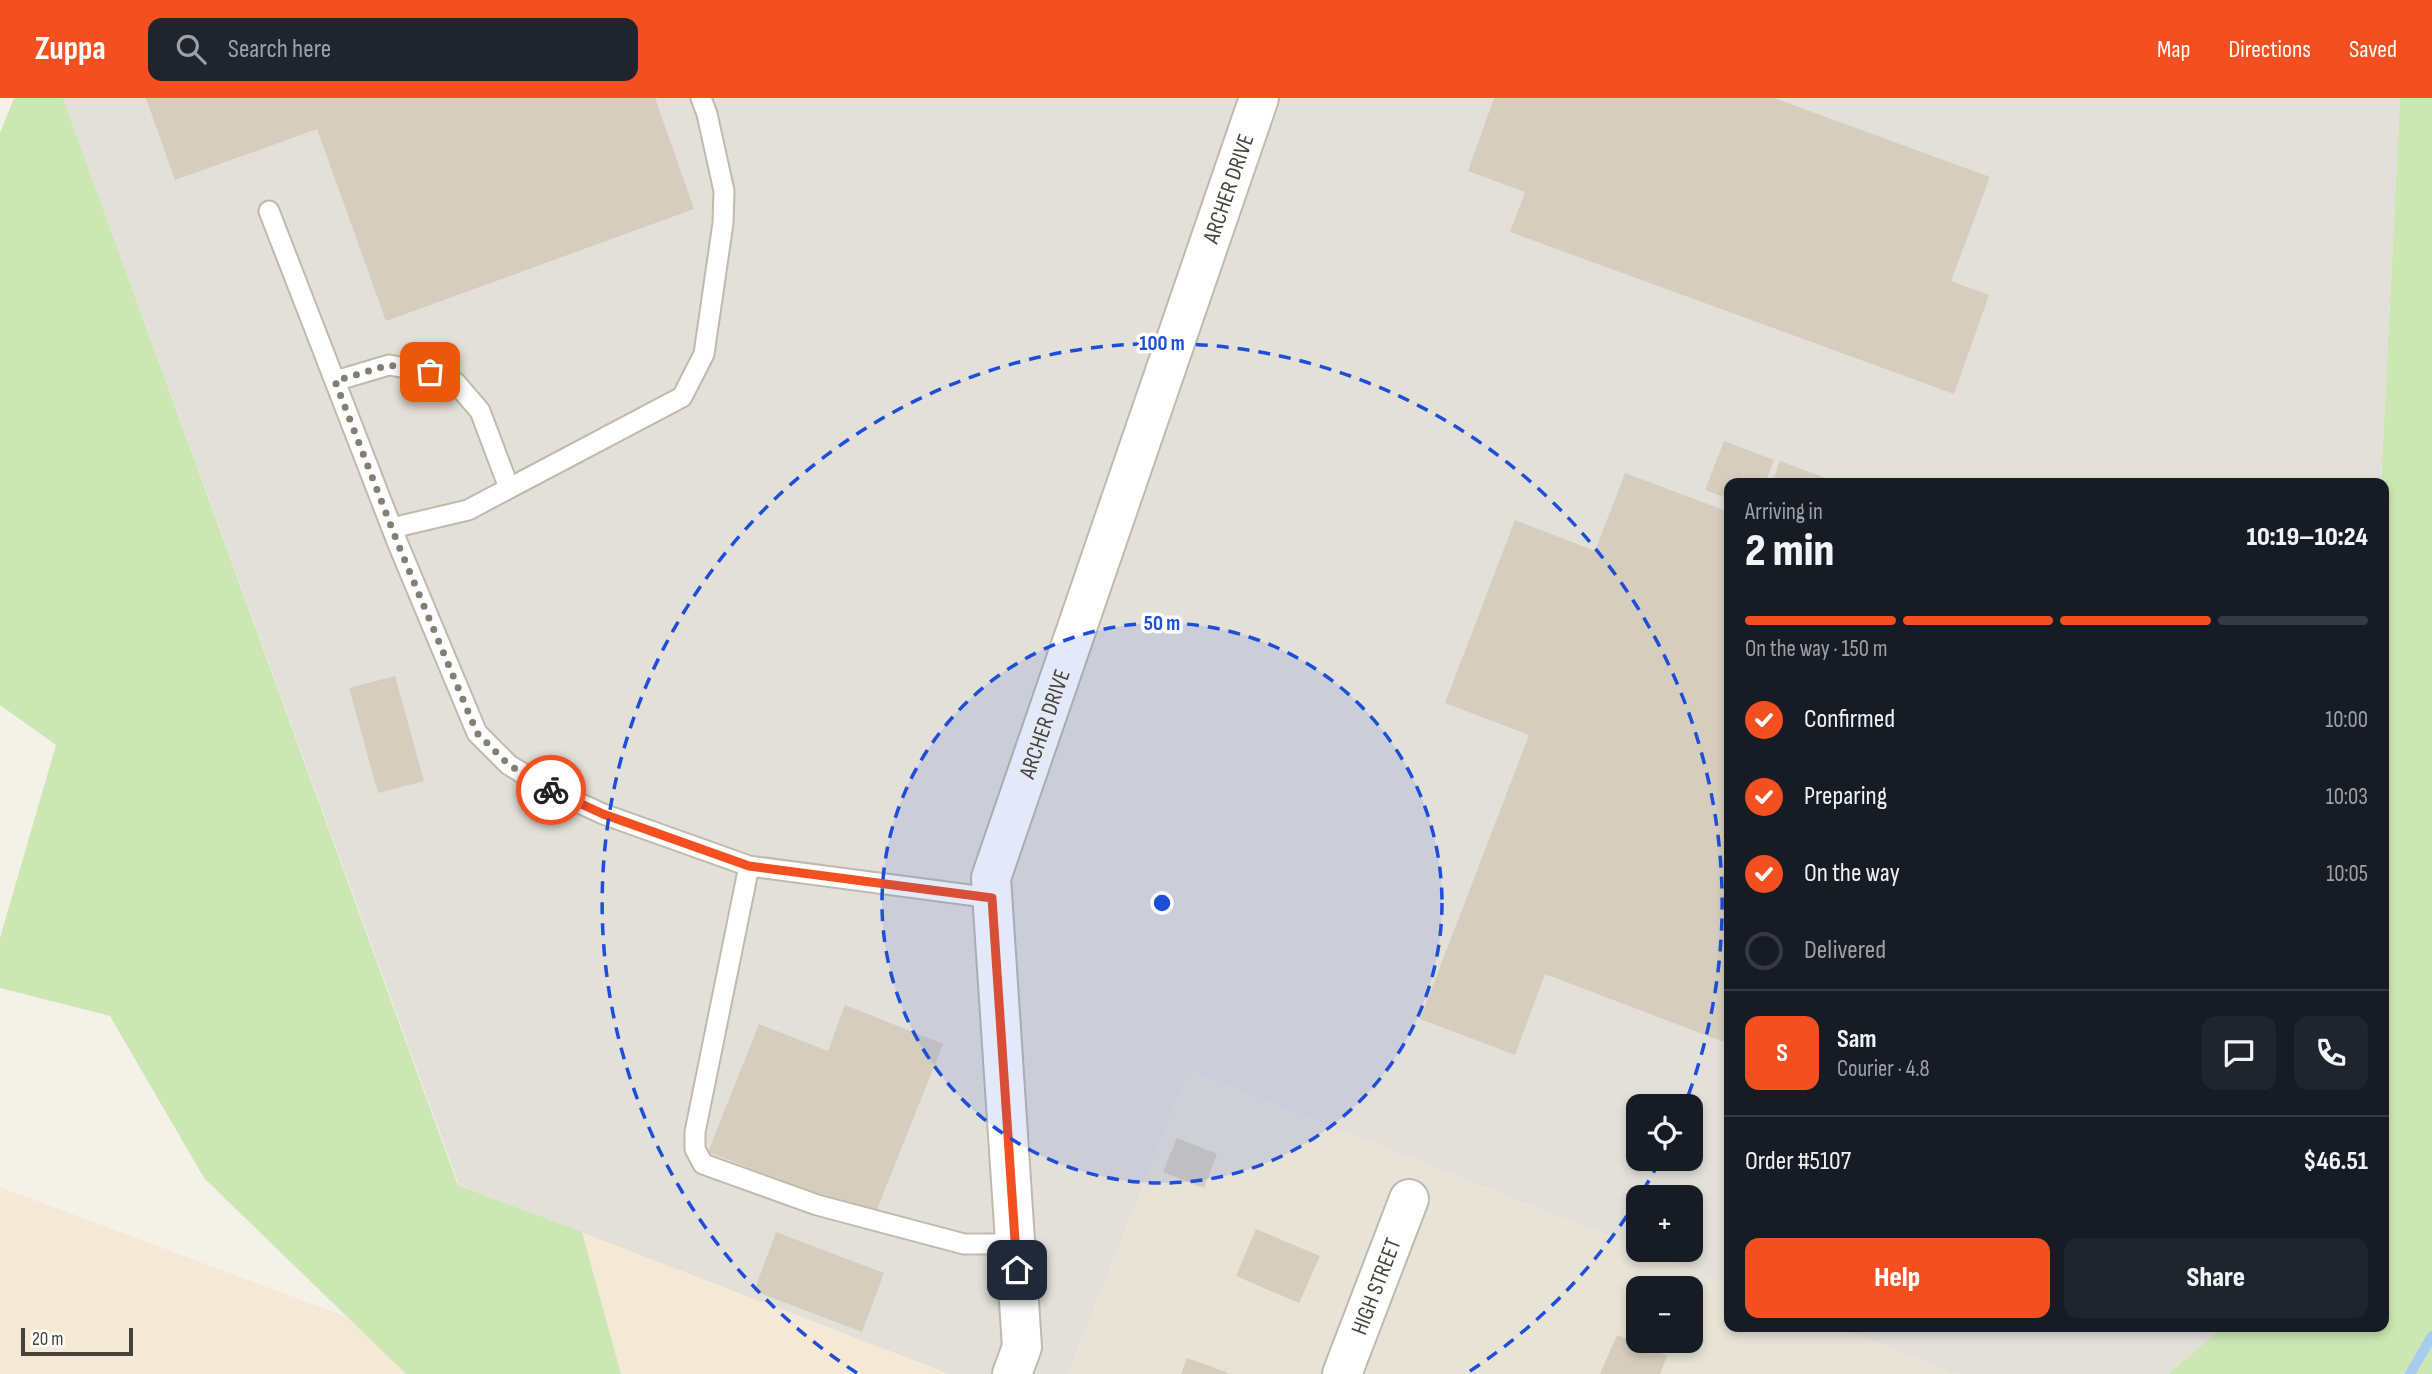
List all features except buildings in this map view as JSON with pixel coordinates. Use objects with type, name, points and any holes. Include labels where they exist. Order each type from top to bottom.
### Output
[{"type":"street","name":"ARCHER DRIVE","points":[[1012,1374],[1022,1347],[990,878],[1259,98]]},
{"type":"street","name":"HIGH STREET","points":[[1342,1374],[1409,1199]]},
{"type":"lane","points":[[393,528],[468,510],[682,397],[704,354],[723,223],[724,191],[701,98]]},
{"type":"lane","points":[[269,211],[393,528],[477,733],[509,765],[549,789],[603,814],[749,866],[992,898]]},
{"type":"lane","points":[[335,381],[389,365],[430,372],[456,383],[480,411],[509,488]]},
{"type":"lane","points":[[749,866],[695,1132],[695,1149],[703,1164],[817,1205],[964,1244],[1015,1244]]},
{"type":"shaded area","points":[[63,98],[2400,98],[2381,478],[1724,478],[1724,1282],[1672,1262],[1703,1262],[1703,1185],[1626,1185],[1626,1243],[1189,1071],[1068,1374],[949,1374],[459,1185]]},
{"type":"shaded area","points":[[1189,1071],[1626,1243],[1626,1262],[1673,1262],[1724,1282],[1724,1332],[1850,1332],[1957,1374],[1068,1374]]},
{"type":"shaded area","points":[[0,1187],[347,1317],[406,1374],[0,1374]]},
{"type":"shaded area","points":[[582,1232],[949,1374],[621,1374]]},
{"type":"shaded area","points":[[1850,1332],[2216,1332],[2169,1374],[1957,1374]]},
{"type":"green space","points":[[14,98],[63,98],[458,1185],[582,1232],[621,1374],[406,1374],[204,1178],[110,1016],[0,988],[0,938],[56,745],[0,705],[0,133]]},
{"type":"green space","points":[[2400,98],[2432,98],[2432,1374],[2169,1374],[2216,1332],[2389,1332],[2389,478],[2381,478]]},
{"type":"waterway","points":[[2410,1374],[2432,1336]]},
{"type":"way so far","points":[[430,372],[389,365],[335,381],[398,544],[477,733],[509,765],[551,790]]},
{"type":"route","points":[[551,790],[603,814],[749,866],[992,898],[1017,1270]]}]
